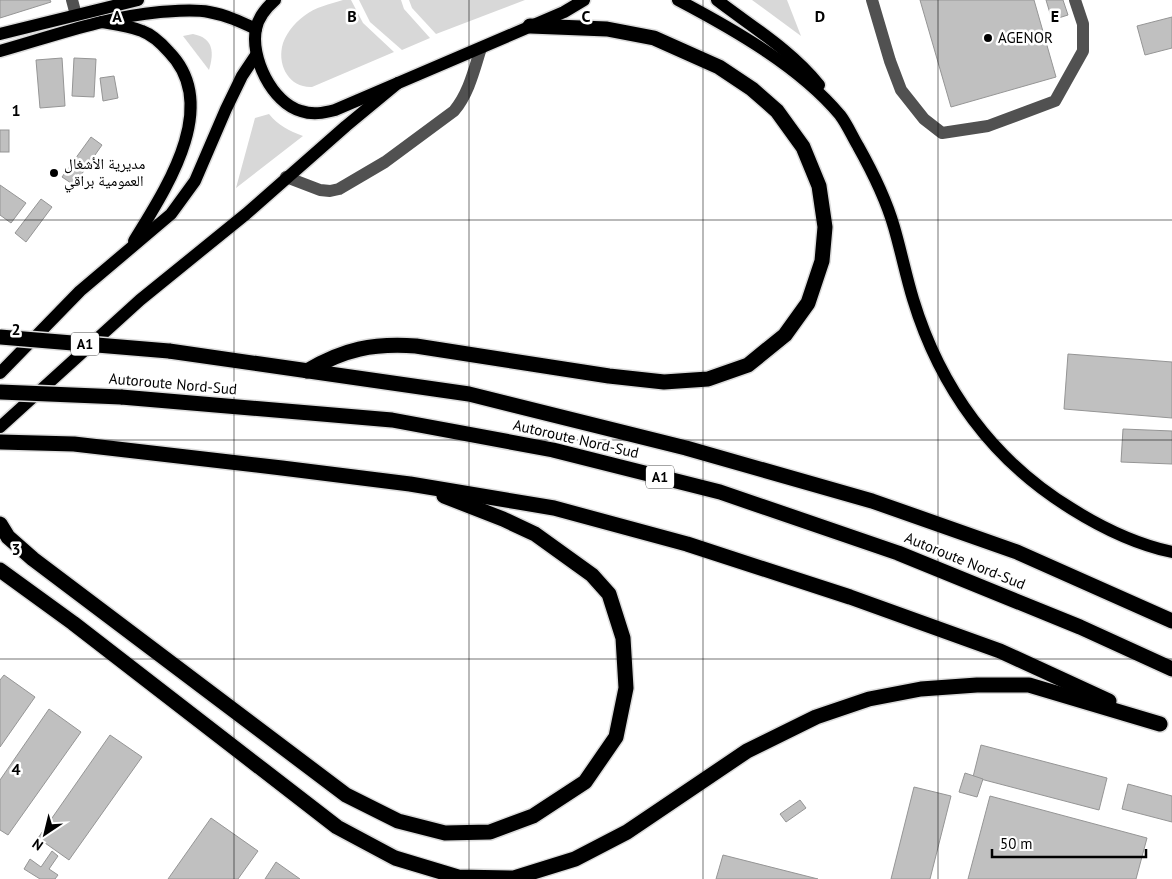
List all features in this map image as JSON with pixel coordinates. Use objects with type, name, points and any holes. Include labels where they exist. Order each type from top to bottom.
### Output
[{"type":"highway","points":[[307,371],[326,359],[348,351],[370,346],[393,344],[609,376],[664,382],[708,379],[748,365],[784,336],[808,303],[822,261],[825,227],[819,186],[804,147],[777,111],[752,89],[719,67],[654,38],[607,29],[530,26]]},
{"type":"highway","name":"Autoroute Nord-Sud","points":[[0,337],[170,351],[469,394],[686,448],[872,501],[1017,552],[1172,621]]},
{"type":"highway","name":"Autoroute Nord-Sud","points":[[0,392],[120,397],[392,420],[553,450],[720,492],[898,553],[1080,627],[1172,669]]},
{"type":"highway","points":[[0,442],[74,444],[410,484],[554,508],[696,547],[850,596],[1000,651],[1166,727]]},
{"type":"highway","points":[[0,524],[8,537],[33,558],[346,795],[398,822],[445,833],[490,832],[533,816],[585,782],[590,775],[616,737],[626,688],[623,638],[609,594],[592,575],[561,552],[535,534],[503,518],[410,484]]},
{"type":"highway","points":[[0,570],[73,623],[337,827],[395,858],[458,877],[514,878],[575,860],[627,832],[747,751],[816,717],[868,699],[921,689],[977,685],[1029,685],[1166,727]]},
{"type":"main road","points":[[0,34],[138,0]]},
{"type":"main road","points":[[275,0],[263,14],[256,29],[256,55],[265,77],[275,92],[287,104],[300,111],[318,114],[336,110],[481,48],[571,8],[584,0]]},
{"type":"main road","points":[[678,0],[740,35],[774,57],[841,116]]},
{"type":"main road","points":[[717,0],[748,22],[799,65],[815,80],[841,116],[881,191],[894,226],[919,320],[930,347],[947,381],[977,426],[1016,468],[1061,503],[1100,526],[1129,540],[1172,552]]},
{"type":"main road","points":[[0,51],[135,14],[177,10],[200,11],[224,16],[256,29]]},
{"type":"main road","points":[[102,22],[144,31],[160,41],[177,60],[187,78],[191,108],[184,150],[175,172],[128,251]]},
{"type":"main road","points":[[0,373],[80,291],[171,214],[195,181],[226,109],[242,76],[256,55]]},
{"type":"main road","points":[[0,427],[140,300],[246,214],[286,177],[398,83]]},
{"type":"street","points":[[72,0],[76,15]]},
{"type":"street","points":[[872,0],[890,61],[901,90],[924,119],[942,133],[988,126],[1055,101],[1083,51],[1083,24],[1075,0]]},
{"type":"street","points":[[286,177],[320,190],[330,191],[347,186],[385,162],[454,111],[462,102],[468,90],[481,48]]},
{"type":"shaded area","points":[[343,0],[351,0],[363,23],[394,52],[312,87],[297,84],[287,75],[282,62],[282,47],[287,34],[308,13]]},
{"type":"shaded area","points":[[359,0],[401,0],[404,9],[430,38],[402,50],[370,22]]},
{"type":"shaded area","points":[[409,0],[525,0],[436,34],[412,8]]},
{"type":"shaded area","points":[[752,0],[787,0],[801,36]]},
{"type":"shaded area","points":[[193,34],[205,39],[211,47],[212,58],[209,70],[183,36]]},
{"type":"shaded area","points":[[269,114],[284,127],[303,136],[236,188],[255,118]]},
{"type":"building","points":[[0,0],[50,0],[51,2],[0,18]]},
{"type":"building","name":"AGENOR","points":[[920,0],[1034,0],[1056,77],[951,107]]},
{"type":"building","points":[[1046,0],[1063,0],[1068,15],[1052,20]]},
{"type":"building","points":[[1172,17],[1172,48],[1145,55],[1137,26]]},
{"type":"building","points":[[62,58],[65,106],[40,108],[36,60]]},
{"type":"building","points":[[74,58],[96,59],[94,97],[72,96]]},
{"type":"building","points":[[114,76],[118,98],[103,101],[100,78]]},
{"type":"building","points":[[0,130],[9,130],[9,152],[0,152]]},
{"type":"building","points":[[91,137],[102,145],[74,185],[62,177]]},
{"type":"building","points":[[0,185],[26,203],[11,223],[0,215]]},
{"type":"building","points":[[41,199],[52,207],[26,242],[15,233]]},
{"type":"building","points":[[1068,354],[1172,362],[1172,418],[1064,409]]},
{"type":"building","points":[[1123,429],[1172,431],[1172,464],[1121,462]]},
{"type":"building","points":[[4,675],[35,697],[0,747],[0,680]]},
{"type":"building","points":[[49,709],[81,732],[8,835],[0,830],[0,780]]},
{"type":"building","points":[[110,735],[142,757],[69,860],[38,838]]},
{"type":"building","points":[[981,745],[1107,778],[1099,810],[973,777]]},
{"type":"building","points":[[965,773],[983,779],[977,797],[959,792]]},
{"type":"building","points":[[1128,784],[1172,796],[1172,822],[1122,809]]},
{"type":"building","points":[[914,787],[951,796],[930,879],[891,879]]},
{"type":"building","points":[[990,796],[1147,838],[1136,879],[968,879]]},
{"type":"building","points":[[800,800],[806,808],[786,822],[780,814]]},
{"type":"building","points":[[211,818],[258,851],[238,879],[168,879]]},
{"type":"building","points":[[52,851],[58,856],[49,869],[58,875],[55,879],[40,879],[24,869],[30,859],[41,867]]},
{"type":"building","points":[[723,855],[818,879],[716,879]]},
{"type":"building","points":[[276,862],[300,879],[265,879]]},
{"type":"place","name":"AGENOR","points":[[988,38]]},
{"type":"place","name":"مديرية الأشغال العمومية براقي","points":[[54,173]]}]
